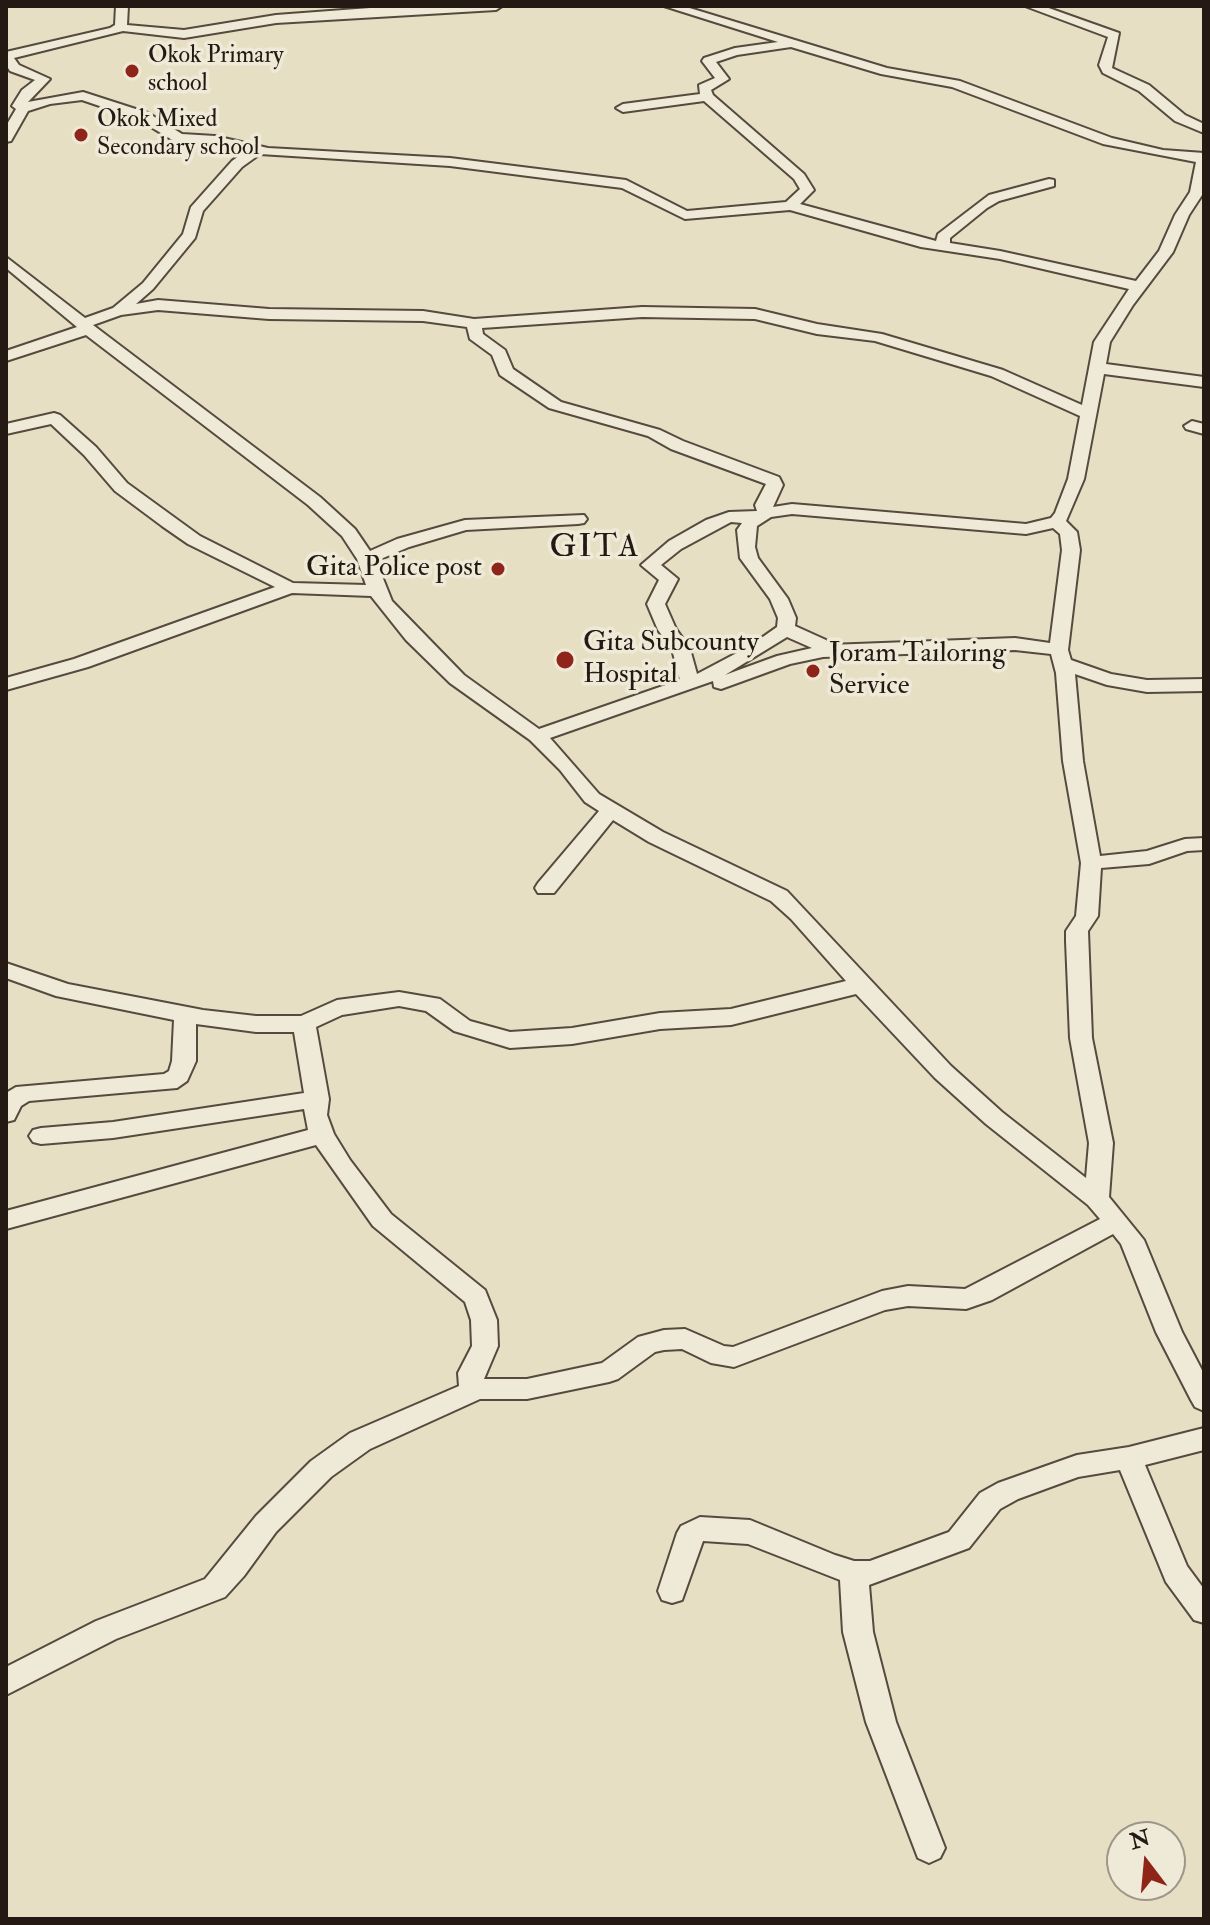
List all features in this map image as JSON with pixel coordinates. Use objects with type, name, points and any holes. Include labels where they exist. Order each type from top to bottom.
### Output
[{"type":"street","points":[[121,27],[122,6]]},
{"type":"street","points":[[23,108],[19,106],[27,93],[44,79],[14,68],[6,56],[121,27],[144,32],[184,34],[276,19],[386,10],[496,6]]},
{"type":"street","points":[[670,6],[885,71],[955,84],[1108,141],[1171,156],[1203,158],[1197,192],[1182,215],[1166,252],[1102,342],[1076,479],[1060,518],[1026,529],[806,510],[729,517],[712,524],[675,545],[650,565],[669,579],[656,604],[667,630],[681,649],[690,683]]},
{"type":"street","points":[[1031,6],[1115,36],[1105,65],[1107,70],[1144,88],[1180,118],[1204,129]]},
{"type":"street","points":[[790,206],[807,190],[799,177],[707,97],[704,88],[723,79],[708,61],[735,52],[791,42]]},
{"type":"street","points":[[6,138],[23,108],[49,100],[83,96],[143,116],[172,136],[215,140],[257,150],[450,162],[626,184],[685,215],[790,206],[943,246],[1000,255],[1074,274],[1139,286]]},
{"type":"street","points":[[623,108],[707,97]]},
{"type":"street","points":[[118,311],[148,286],[190,235],[196,210],[237,164],[257,150]]},
{"type":"street","points":[[943,246],[943,237],[982,205],[994,198],[1049,183]]},
{"type":"street","points":[[6,261],[85,326],[314,501],[349,533],[366,559],[377,591],[413,636],[457,679],[537,736],[567,766],[592,798],[690,855],[779,896],[799,914],[932,1061],[994,1118],[1097,1199],[1132,1240],[1169,1332],[1204,1400]]},
{"type":"street","points":[[6,356],[118,311],[138,307],[183,305],[269,314],[423,316],[474,324],[642,312],[755,314],[817,329],[877,337],[986,369],[1089,414]]},
{"type":"street","points":[[474,324],[475,336],[499,353],[506,372],[555,405],[654,433],[677,445],[773,481],[775,485],[761,516],[746,530],[749,558],[779,599],[787,618],[786,629]]},
{"type":"street","points":[[1097,368],[1204,382]]},
{"type":"street","points":[[6,429],[54,418],[90,451],[121,487],[194,540],[290,588]]},
{"type":"street","points":[[1060,518],[1068,532],[1071,550],[1061,656],[1073,761],[1091,863],[1087,916],[1077,931],[1077,941],[1081,1038],[1101,1143],[1097,1199]]},
{"type":"street","points":[[366,559],[403,543],[465,525],[578,519]]},
{"type":"street","points":[[6,684],[81,663],[290,588],[377,591]]},
{"type":"street","points":[[786,629],[819,644],[823,651]]},
{"type":"street","points":[[537,736],[690,683],[735,663],[786,629]]},
{"type":"street","points":[[669,691],[725,682],[784,660],[823,651],[1015,644],[1061,656],[1107,679],[1147,686],[1204,685]]},
{"type":"street","points":[[546,888],[610,811]]},
{"type":"street","points":[[1091,863],[1149,857],[1185,845],[1204,844]]},
{"type":"street","points":[[6,970],[64,991],[242,1023],[304,1024],[337,1008],[399,999],[432,1004],[462,1026],[510,1040],[572,1036],[660,1021],[731,1017],[861,985]]},
{"type":"street","points":[[6,1114],[11,1101],[24,1093],[169,1082],[179,1075],[184,1061],[185,1015]]},
{"type":"street","points":[[304,1024],[317,1099],[315,1115],[322,1135],[341,1166],[382,1220],[476,1297],[484,1320],[485,1346],[471,1373],[470,1381],[477,1389]]},
{"type":"street","points":[[41,1136],[113,1130],[317,1099]]},
{"type":"street","points":[[6,1220],[322,1135]]},
{"type":"street","points":[[6,1682],[106,1630],[215,1588],[266,1524],[321,1469],[360,1441],[402,1425],[477,1389],[527,1389],[609,1372],[647,1344],[664,1340],[685,1339],[720,1356],[734,1357],[882,1301],[908,1296],[966,1299],[983,1293],[1116,1221]]},
{"type":"street","points":[[672,1591],[687,1541],[691,1534],[700,1529],[750,1532],[854,1573],[871,1573],[959,1540],[990,1501],[1008,1491],[1077,1466],[1129,1458],[1204,1439]]},
{"type":"street","points":[[1129,1458],[1176,1573],[1204,1611]]},
{"type":"street","points":[[854,1573],[858,1632],[881,1722],[929,1848]]},
{"type":"place","name":"Okok Primary school","points":[[132,71]]},
{"type":"place","name":"Okok Mixed Secondary school","points":[[81,135]]},
{"type":"place","name":"Gita Police post","points":[[498,569]]},
{"type":"place","name":"Gita Subcounty Hospital","points":[[565,660]]},
{"type":"place","name":"Joram Tailoring Service","points":[[813,671]]},
{"type":"district","name":"GITA","points":[[595,549]]}]
